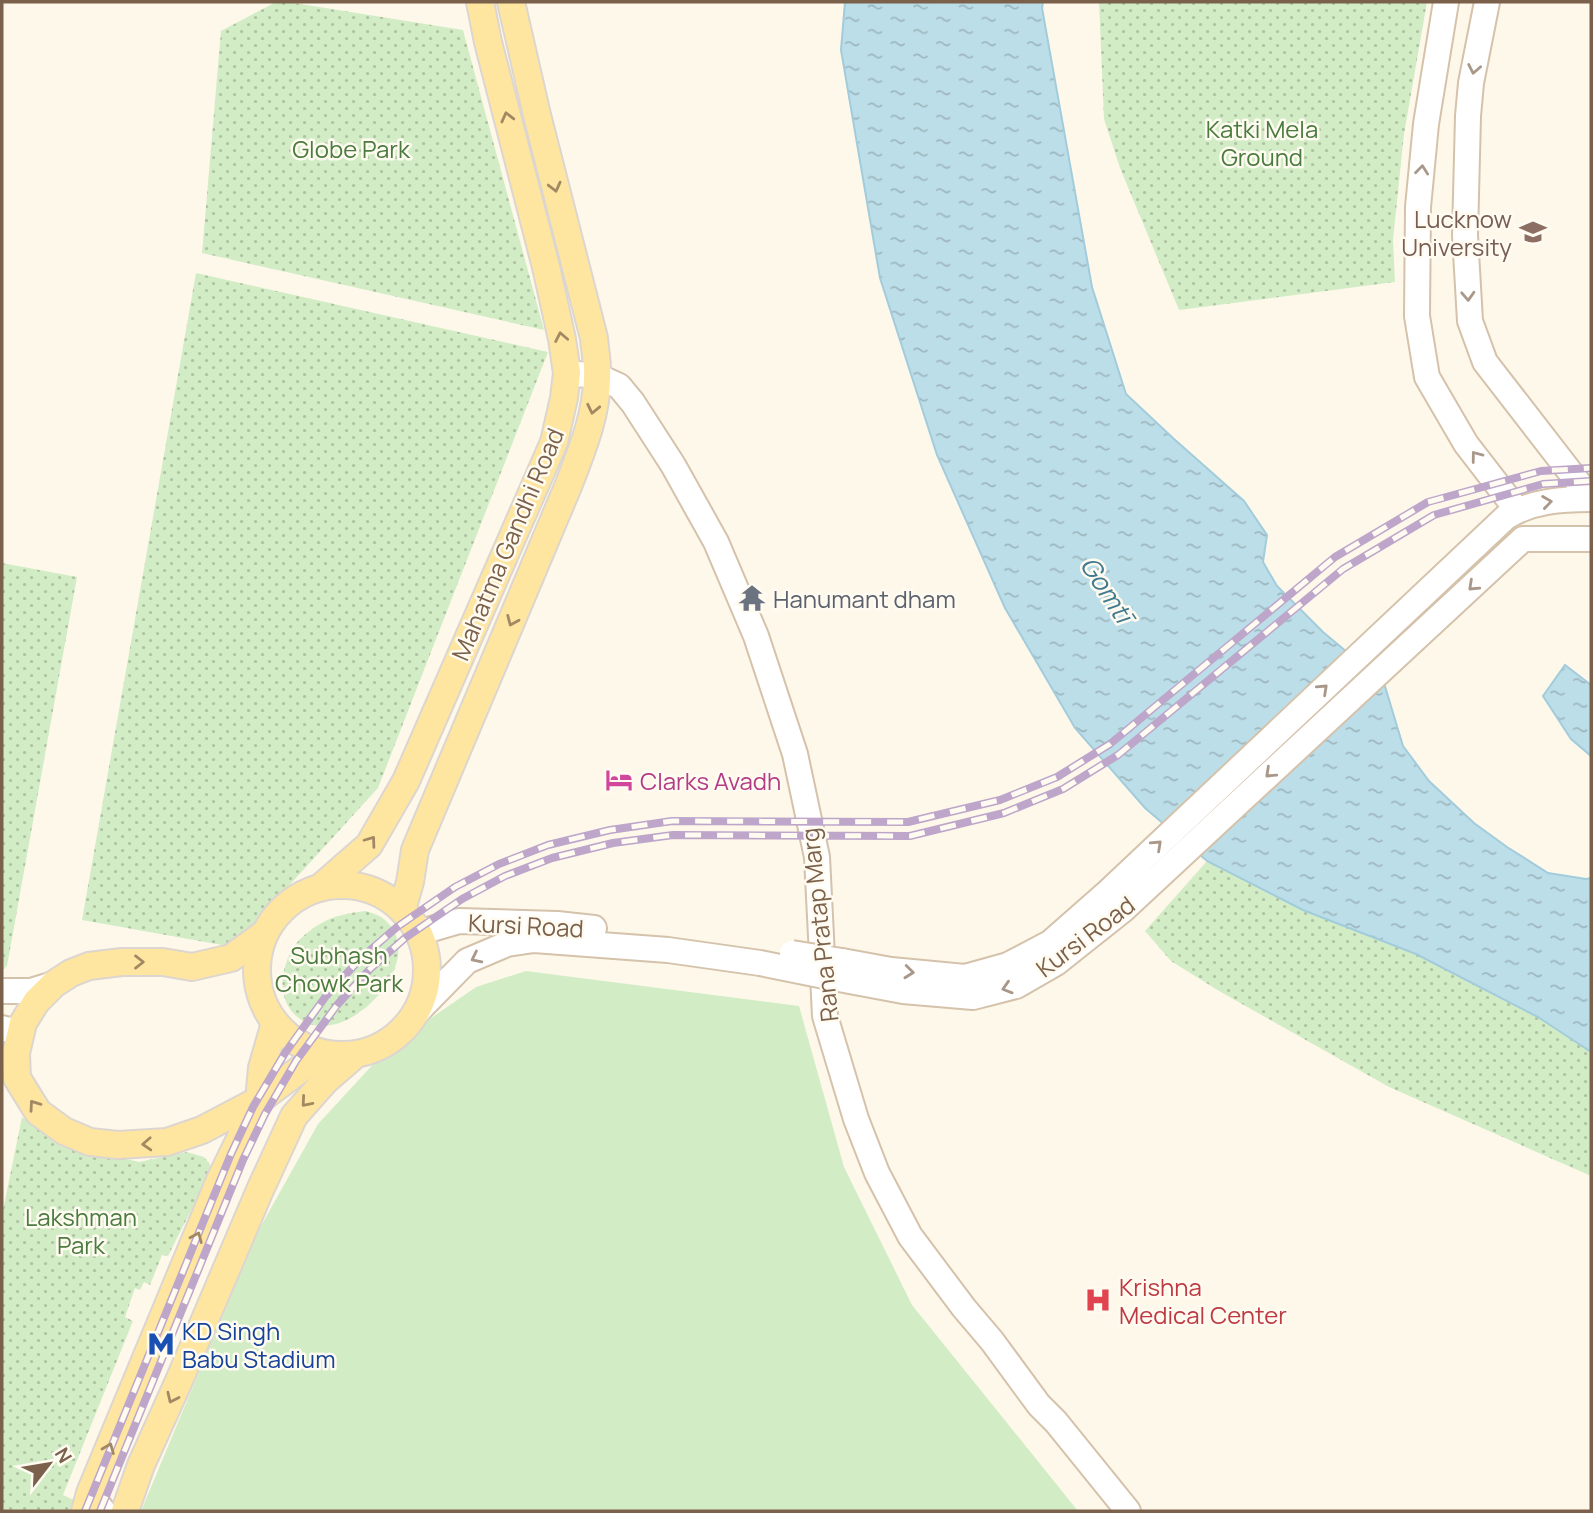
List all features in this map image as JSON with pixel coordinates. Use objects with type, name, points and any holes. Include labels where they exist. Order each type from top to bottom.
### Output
[{"type":"main road","name":"Mahatma Gandhi Road","points":[[321,887],[369,845],[406,781],[554,442],[564,398],[567,373],[562,339],[480,2]]},
{"type":"main road","name":"Mahatma Gandhi Road","points":[[402,910],[415,850],[569,484],[594,407],[597,376],[594,338],[511,2]]},
{"type":"main road","points":[[1446,2],[1426,124],[1418,206],[1417,316],[1427,377],[1466,444],[1512,514],[1541,502],[1591,499]]},
{"type":"main road","points":[[1487,2],[1471,83],[1468,116],[1465,235],[1470,321],[1485,362],[1591,499]]},
{"type":"main road","name":"Rana Pratap Marg","points":[[567,373],[597,376],[619,386],[633,403],[673,465],[716,542],[756,636],[795,754],[817,857],[825,1016],[856,1119],[877,1173],[910,1236],[1039,1405],[1128,1511]]},
{"type":"main road","name":"Kursi Road","points":[[418,933],[459,921],[557,924],[686,937],[764,956],[841,970],[903,991],[973,997],[1016,986],[1056,963],[1116,900],[1512,514]]},
{"type":"main road","name":"Kursi Road","points":[[1116,900],[1523,539],[1591,538]]},
{"type":"main road","points":[[350,885],[378,893],[402,910],[418,933],[426,959],[425,987],[416,1013],[400,1033],[379,1047],[355,1055],[322,1053],[296,1042],[275,1023],[263,1003],[257,980],[258,957],[264,934],[278,913],[298,897],[321,887],[350,885]]},
{"type":"main road","points":[[264,934],[231,958],[192,967],[163,962],[122,962],[89,965],[71,973],[54,984],[36,1002],[23,1023],[11,1030],[16,1053],[17,1078],[38,1112],[64,1131],[90,1142],[118,1145],[167,1142],[202,1130],[259,1100],[322,1053]]},
{"type":"main road","name":"Kursi Road","points":[[416,1013],[467,961],[507,944],[534,940],[764,956]]},
{"type":"main road","points":[[2,991],[31,991],[54,984]]},
{"type":"main road","points":[[93,1505],[230,1160],[259,1100],[262,1068],[275,1023]]},
{"type":"main road","points":[[125,1511],[141,1465],[294,1116],[325,1081],[355,1055]]},
{"type":"main road","points":[[202,1130],[220,1145],[230,1160]]},
{"type":"green space","name":"Globe Park","points":[[276,2],[463,30],[544,330],[202,253],[221,31]]},
{"type":"green space","name":"Katki Mela Ground","points":[[1099,2],[1427,2],[1404,134],[1393,240],[1395,282],[1179,310],[1120,168],[1104,119]]},
{"type":"green space","points":[[196,273],[548,352],[378,788],[233,947],[82,920]]},
{"type":"green space","points":[[2,563],[77,577],[7,966],[2,970]]},
{"type":"green space","points":[[1207,861],[1303,910],[1416,954],[1538,1017],[1591,1052],[1591,1176],[1389,1087],[1171,961],[1145,931]]},
{"type":"green space","name":"Subhash Chowk Park","points":[[366,911],[383,918],[397,937],[398,956],[391,977],[378,996],[361,1011],[341,1022],[321,1026],[303,1021],[288,1005],[282,986],[286,965],[295,945],[306,933],[325,921]]},
{"type":"green space","points":[[526,971],[799,1006],[844,1167],[912,1305],[1078,1511],[141,1511],[257,1233],[318,1124],[389,1047],[476,987]]},
{"type":"green space","name":"Lakshman Park","points":[[22,1117],[54,1141],[139,1162],[187,1152],[204,1157],[210,1164],[210,1173],[168,1256],[162,1255],[150,1285],[144,1282],[140,1290],[135,1288],[125,1317],[133,1321],[63,1495],[78,1502],[74,1511],[2,1511],[2,1215]]},
{"type":"water","name":"Gomtī","points":[[845,2],[1043,2],[1092,287],[1126,394],[1244,501],[1267,535],[1263,562],[1277,586],[1323,632],[1384,683],[1403,746],[1429,781],[1474,823],[1548,873],[1591,878],[1591,1052],[1538,1017],[1416,954],[1303,910],[1207,861],[1145,808],[1075,728],[1005,608],[937,455],[880,278],[841,50]]},
{"type":"water","points":[[1565,665],[1591,685],[1591,756],[1571,739],[1543,696]]},
{"type":"railway","points":[[85,1511],[231,1154],[253,1107],[285,1053],[326,996],[360,959],[397,927],[455,887],[499,864],[548,845],[610,830],[672,821],[908,822],[1000,800],[1057,777],[1110,744],[1335,557],[1428,502],[1541,471],[1591,468]]},
{"type":"railway","points":[[100,1511],[243,1160],[265,1114],[296,1061],[337,1005],[370,969],[405,938],[462,899],[505,876],[552,858],[613,843],[673,835],[910,836],[1004,813],[1063,789],[1118,755],[1343,569],[1434,515],[1543,484],[1591,481]]},
{"type":"place","name":"Lucknow University","points":[[1533,232]]},
{"type":"place","name":"Hanumant dham","points":[[752,598]]},
{"type":"place","name":"Clarks Avadh","points":[[619,780]]},
{"type":"place","name":"Krishna Medical Center","points":[[1098,1300]]},
{"type":"place","name":"KD Singh Babu Stadium","points":[[161,1344]]}]
